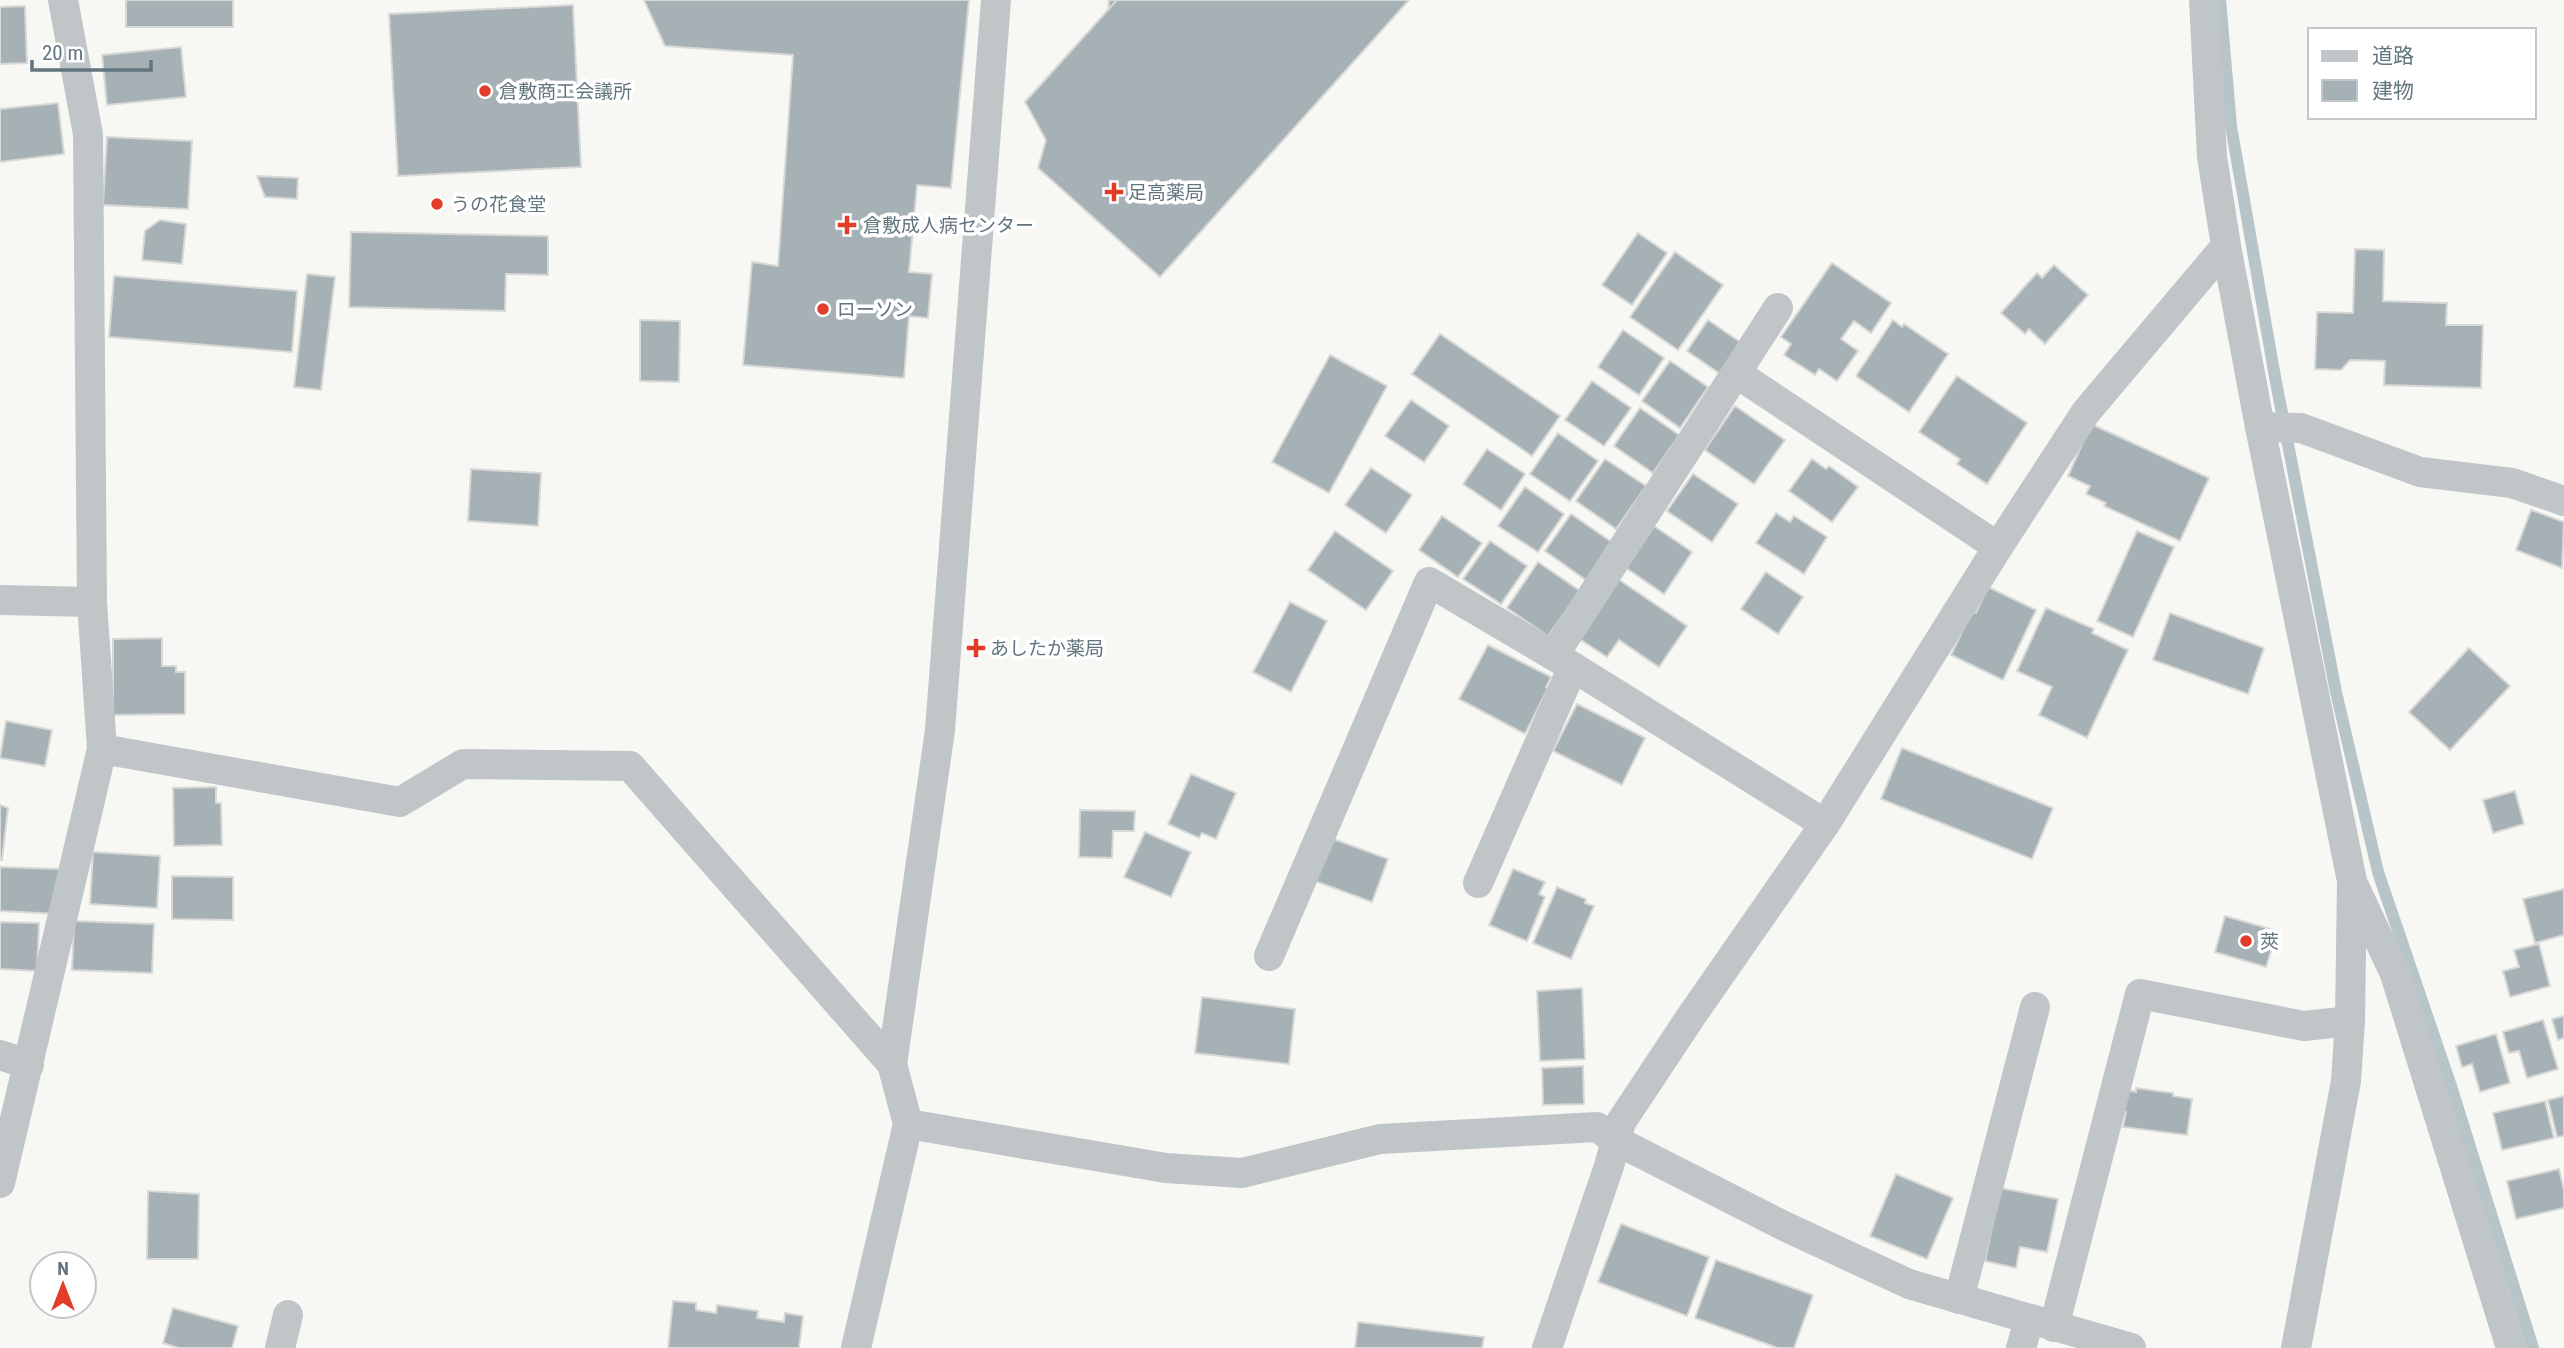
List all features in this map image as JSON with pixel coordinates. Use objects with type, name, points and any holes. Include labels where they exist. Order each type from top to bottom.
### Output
[{"type":"street","points":[[0,1183],[102,749],[92,602],[88,134],[63,0]]},
{"type":"street","points":[[856,1348],[908,1124],[892,1064],[940,730],[996,0]]},
{"type":"street","points":[[2204,0],[2212,157],[2227,246],[2276,427],[2352,881],[2350,1021],[2346,1081],[2296,1348]]},
{"type":"street","points":[[1546,1348],[1609,1166],[1621,1122],[1692,1014],[1825,824],[2086,412],[2227,246]]},
{"type":"street","points":[[1478,883],[1564,661],[1736,373],[1778,308]]},
{"type":"street","points":[[1736,373],[1998,547]]},
{"type":"street","points":[[2276,427],[2301,428],[2420,472],[2511,483],[2564,501]]},
{"type":"street","points":[[1269,956],[1429,582],[1564,661],[1825,824]]},
{"type":"street","points":[[0,600],[92,602]]},
{"type":"street","points":[[102,749],[400,802],[463,764],[630,766],[892,1064]]},
{"type":"street","points":[[2352,881],[2395,974],[2511,1348]]},
{"type":"street","points":[[2021,1348],[2042,1323],[2140,994],[2304,1026],[2350,1021]]},
{"type":"street","points":[[1959,1299],[2035,1007]]},
{"type":"street","points":[[0,1055],[29,1065]]},
{"type":"street","points":[[908,1124],[1166,1168],[1242,1173],[1380,1139],[1597,1128],[1615,1140],[1782,1225],[1909,1284],[2131,1348]]},
{"type":"street","points":[[280,1348],[288,1315]]},
{"type":"building","points":[[126,0],[233,0],[233,27],[126,27]]},
{"type":"building","name":"倉敷成人病センター","points":[[644,0],[969,0],[951,188],[917,185],[909,272],[932,274],[928,318],[909,316],[904,378],[743,365],[752,262],[778,266],[793,55],[665,46]]},
{"type":"building","points":[[1109,0],[1140,0],[1130,1],[1129,17],[1108,15]]},
{"type":"building","points":[[1117,0],[1409,0],[1160,277],[1038,168],[1046,140],[1025,102]]},
{"type":"building","name":"倉敷商工会議所","points":[[573,5],[581,167],[398,176],[389,14]]},
{"type":"building","points":[[25,6],[27,63],[0,64],[0,7]]},
{"type":"building","points":[[181,47],[186,97],[107,105],[102,55]]},
{"type":"building","points":[[58,103],[64,154],[0,162],[0,109]]},
{"type":"building","points":[[107,137],[192,141],[188,209],[103,205]]},
{"type":"building","points":[[257,176],[298,178],[297,199],[265,197]]},
{"type":"building","points":[[160,220],[186,224],[182,264],[142,260],[145,231]]},
{"type":"building","points":[[351,232],[548,236],[548,275],[506,274],[505,311],[349,307]]},
{"type":"building","points":[[1638,233],[1667,253],[1632,305],[1602,285]]},
{"type":"building","points":[[2355,249],[2384,250],[2383,301],[2447,303],[2446,325],[2483,325],[2481,388],[2384,385],[2385,361],[2350,360],[2341,370],[2315,369],[2317,312],[2353,313]]},
{"type":"building","points":[[1675,252],[1723,285],[1678,350],[1630,317]]},
{"type":"building","points":[[1832,263],[1891,303],[1871,333],[1854,321],[1841,339],[1858,351],[1837,381],[1819,369],[1815,375],[1784,355],[1791,344],[1781,337]]},
{"type":"building","points":[[2054,265],[2088,295],[2045,344],[2029,329],[2025,334],[2001,313],[2037,273],[2042,278]]},
{"type":"building","points":[[307,274],[335,277],[321,390],[294,387]]},
{"type":"building","points":[[114,276],[297,291],[292,352],[109,337]]},
{"type":"building","points":[[640,320],[680,321],[679,382],[640,381]]},
{"type":"building","points":[[1708,320],[1743,344],[1722,375],[1687,351]]},
{"type":"building","points":[[1893,320],[1902,327],[1904,324],[1948,354],[1909,412],[1856,376]]},
{"type":"building","points":[[1623,330],[1664,358],[1639,395],[1598,367]]},
{"type":"building","points":[[1440,334],[1560,416],[1532,456],[1412,374]]},
{"type":"building","points":[[1330,355],[1387,386],[1329,493],[1272,462]]},
{"type":"building","points":[[1670,361],[1708,387],[1680,428],[1642,401]]},
{"type":"building","points":[[1957,376],[2027,423],[1987,484],[1957,464],[1960,459],[1919,432]]},
{"type":"building","points":[[1592,381],[1631,408],[1604,446],[1565,420]]},
{"type":"building","points":[[1411,400],[1449,426],[1424,462],[1385,436]]},
{"type":"building","points":[[1735,406],[1785,440],[1754,484],[1705,450]]},
{"type":"building","points":[[1640,408],[1679,435],[1653,473],[1614,446]]},
{"type":"building","points":[[2091,424],[2209,478],[2180,541],[2104,506],[2106,503],[2086,494],[2090,486],[2068,476]]},
{"type":"building","points":[[1558,433],[1598,461],[1570,501],[1530,474]]},
{"type":"building","points":[[1487,449],[1525,474],[1501,510],[1463,484]]},
{"type":"building","points":[[1605,459],[1646,486],[1616,529],[1576,501]]},
{"type":"building","points":[[1812,459],[1826,469],[1829,466],[1858,487],[1832,522],[1789,491]]},
{"type":"building","points":[[1371,468],[1412,495],[1386,533],[1345,505]]},
{"type":"building","points":[[471,469],[541,473],[538,526],[468,521]]},
{"type":"building","points":[[1693,474],[1738,504],[1712,542],[1667,511]]},
{"type":"building","points":[[1525,487],[1564,514],[1538,552],[1498,526]]},
{"type":"building","points":[[2531,510],[2564,522],[2562,568],[2516,550]]},
{"type":"building","points":[[1776,513],[1790,522],[1794,516],[1827,537],[1804,574],[1756,543]]},
{"type":"building","points":[[1571,514],[1613,543],[1586,580],[1545,551]]},
{"type":"building","points":[[1442,516],[1482,543],[1458,577],[1419,550]]},
{"type":"building","points":[[1654,526],[1692,552],[1664,594],[1626,568]]},
{"type":"building","points":[[1335,531],[1393,571],[1366,610],[1308,570]]},
{"type":"building","points":[[2137,531],[2174,547],[2133,637],[2097,621]]},
{"type":"building","points":[[1490,541],[1527,566],[1501,604],[1463,579]]},
{"type":"building","points":[[1538,562],[1580,591],[1548,636],[1507,608]]},
{"type":"building","points":[[1766,572],[1803,597],[1778,634],[1741,609]]},
{"type":"building","points":[[1618,579],[1687,626],[1659,667],[1619,640],[1607,657],[1578,638]]},
{"type":"building","points":[[1988,587],[2036,610],[2003,680],[1951,655],[1972,611],[1976,613]]},
{"type":"building","points":[[1290,602],[1327,621],[1291,692],[1253,672]]},
{"type":"building","points":[[2046,608],[2094,629],[2092,633],[2128,650],[2087,738],[2039,715],[2052,687],[2017,671]]},
{"type":"building","points":[[2170,613],[2264,648],[2248,694],[2153,660]]},
{"type":"building","points":[[162,638],[162,666],[176,666],[176,672],[185,672],[185,714],[113,715],[113,639]]},
{"type":"building","points":[[1488,645],[1551,677],[1525,734],[1459,699]]},
{"type":"building","points":[[2469,648],[2510,686],[2450,750],[2409,712]]},
{"type":"building","points":[[1577,704],[1645,738],[1622,785],[1553,751]]},
{"type":"building","points":[[6,721],[52,730],[45,766],[0,758]]},
{"type":"building","points":[[1902,748],[2053,808],[2032,859],[1881,799]]},
{"type":"building","points":[[1191,774],[1236,793],[1216,839],[1202,833],[1199,838],[1168,824]]},
{"type":"building","points":[[216,787],[216,803],[221,803],[222,845],[174,846],[173,788]]},
{"type":"building","points":[[2515,791],[2524,824],[2493,833],[2483,800]]},
{"type":"building","points":[[0,805],[8,808],[2,860],[0,860]]},
{"type":"building","points":[[1080,810],[1135,811],[1134,831],[1113,831],[1112,858],[1079,857]]},
{"type":"building","points":[[1145,832],[1191,852],[1171,897],[1124,877]]},
{"type":"building","points":[[1331,838],[1388,859],[1372,902],[1315,881]]},
{"type":"building","points":[[93,852],[160,856],[157,908],[90,904]]},
{"type":"building","points":[[0,867],[60,869],[58,914],[0,911]]},
{"type":"building","points":[[1513,869],[1545,882],[1539,894],[1545,897],[1527,941],[1489,925]]},
{"type":"building","points":[[172,876],[233,877],[233,920],[172,919]]},
{"type":"building","points":[[1557,887],[1586,899],[1585,903],[1594,906],[1571,959],[1533,943]]},
{"type":"building","points":[[2564,889],[2564,935],[2535,943],[2523,899]]},
{"type":"building","name":"莢","points":[[2225,916],[2277,931],[2266,967],[2215,952]]},
{"type":"building","points":[[74,921],[154,924],[152,973],[72,970]]},
{"type":"building","points":[[0,922],[39,923],[37,971],[0,969]]},
{"type":"building","points":[[2539,944],[2550,986],[2510,997],[2503,971],[2519,967],[2514,950]]},
{"type":"building","points":[[1582,988],[1585,1059],[1540,1061],[1537,991]]},
{"type":"building","points":[[1202,997],[1295,1009],[1289,1064],[1195,1053]]},
{"type":"building","points":[[2564,1016],[2564,1038],[2558,1040],[2552,1019]]},
{"type":"building","points":[[2543,1020],[2558,1069],[2527,1078],[2519,1051],[2509,1053],[2503,1032]]},
{"type":"building","points":[[2496,1034],[2510,1083],[2480,1092],[2472,1064],[2462,1067],[2456,1046]]},
{"type":"building","points":[[1583,1066],[1584,1104],[1543,1105],[1542,1068]]},
{"type":"building","points":[[2136,1088],[2173,1093],[2173,1096],[2192,1099],[2187,1135],[2123,1127],[2126,1112],[2118,1111],[2121,1089],[2136,1092]]},
{"type":"building","points":[[2564,1096],[2564,1136],[2557,1137],[2548,1100]]},
{"type":"building","points":[[2545,1101],[2554,1138],[2502,1150],[2493,1113]]},
{"type":"building","points":[[2559,1169],[2564,1190],[2564,1208],[2516,1219],[2507,1181]]},
{"type":"building","points":[[1896,1174],[1953,1198],[1927,1259],[1870,1236]]},
{"type":"building","points":[[2000,1188],[2058,1199],[2047,1252],[2020,1247],[2016,1268],[1985,1261]]},
{"type":"building","points":[[148,1191],[199,1194],[198,1259],[147,1259]]},
{"type":"building","points":[[1621,1224],[1709,1257],[1687,1316],[1598,1282]]},
{"type":"building","points":[[1716,1260],[1813,1295],[1794,1348],[1778,1348],[1695,1318]]},
{"type":"building","points":[[673,1301],[696,1303],[696,1310],[716,1313],[717,1305],[758,1311],[757,1318],[784,1322],[785,1313],[803,1316],[799,1348],[668,1348]]},
{"type":"building","points":[[173,1308],[238,1326],[232,1348],[179,1348],[163,1343]]},
{"type":"building","points":[[1358,1322],[1484,1337],[1482,1348],[1355,1348]]},
{"type":"waterway","points":[[2220,0],[2231,126],[2275,377],[2336,692],[2378,872],[2451,1086],[2533,1348]]},
{"type":"place","name":"倉敷商工会議所","points":[[485,91]]},
{"type":"place","name":"足高薬局","points":[[1114,192]]},
{"type":"place","name":"うの花食堂","points":[[437,204]]},
{"type":"place","name":"倉敷成人病センター","points":[[847,225]]},
{"type":"place","name":"ローソン","points":[[823,309]]},
{"type":"place","name":"あしたか薬局","points":[[976,648]]},
{"type":"place","name":"莢","points":[[2246,941]]}]
